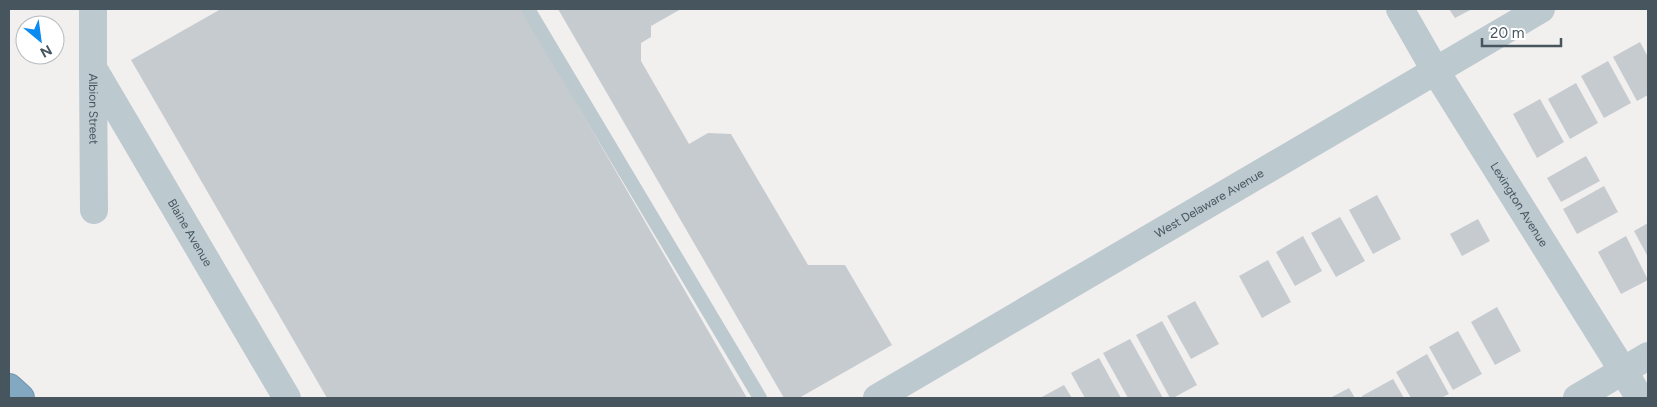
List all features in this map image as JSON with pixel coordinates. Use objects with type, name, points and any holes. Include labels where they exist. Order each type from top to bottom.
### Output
[{"type":"highway","points":[[9,388],[20,398]]},
{"type":"street","name":"Albion Street","points":[[93,9],[94,210]]},
{"type":"street","name":"Lexington Avenue","points":[[1400,9],[1435,70],[1640,398]]},
{"type":"street","name":"West Delaware Avenue","points":[[877,398],[1542,9]]},
{"type":"street","name":"Blaine Avenue","points":[[93,68],[287,398]]},
{"type":"street","points":[[1577,398],[1648,356]]},
{"type":"lane","points":[[528,9],[760,398]]},
{"type":"building","points":[[221,9],[522,9],[747,398],[327,398],[131,60]]},
{"type":"building","points":[[558,9],[681,9],[651,26],[651,37],[641,43],[641,61],[689,144],[708,133],[731,134],[808,265],[845,265],[892,345],[799,398],[784,398]]},
{"type":"building","points":[[1449,9],[1472,9],[1455,18]]},
{"type":"building","points":[[1640,42],[1648,57],[1648,95],[1637,101],[1613,57]]},
{"type":"building","points":[[1608,61],[1631,103],[1604,118],[1581,76]]},
{"type":"building","points":[[1576,83],[1598,123],[1570,139],[1548,99]]},
{"type":"building","points":[[1540,99],[1564,142],[1537,158],[1513,114]]},
{"type":"building","points":[[1586,156],[1600,181],[1561,202],[1547,178]]},
{"type":"building","points":[[1604,186],[1618,212],[1577,234],[1563,209]]},
{"type":"building","points":[[1377,195],[1401,239],[1373,254],[1349,210]]},
{"type":"building","points":[[1340,217],[1365,261],[1336,277],[1311,233]]},
{"type":"building","points":[[1478,219],[1490,241],[1462,256],[1450,234]]},
{"type":"building","points":[[1648,223],[1648,257],[1634,231]]},
{"type":"building","points":[[1303,236],[1322,271],[1295,286],[1276,252]]},
{"type":"building","points":[[1626,236],[1648,280],[1621,294],[1598,252]]},
{"type":"building","points":[[1268,260],[1291,302],[1262,318],[1239,276]]},
{"type":"building","points":[[1195,301],[1219,344],[1191,359],[1167,316]]},
{"type":"building","points":[[1497,307],[1521,351],[1495,365],[1471,322]]},
{"type":"building","points":[[1162,321],[1197,385],[1173,398],[1170,398],[1136,335]]},
{"type":"building","points":[[1458,331],[1482,374],[1453,390],[1429,347]]},
{"type":"building","points":[[1130,339],[1163,398],[1128,398],[1103,353]]},
{"type":"building","points":[[1427,354],[1449,394],[1441,398],[1411,398],[1396,372]]},
{"type":"building","points":[[1099,358],[1121,398],[1085,398],[1071,373]]},
{"type":"building","points":[[1393,379],[1404,398],[1363,398],[1362,396]]},
{"type":"building","points":[[1064,385],[1072,398],[1040,398]]},
{"type":"building","points":[[1349,388],[1355,398],[1330,398]]}]
